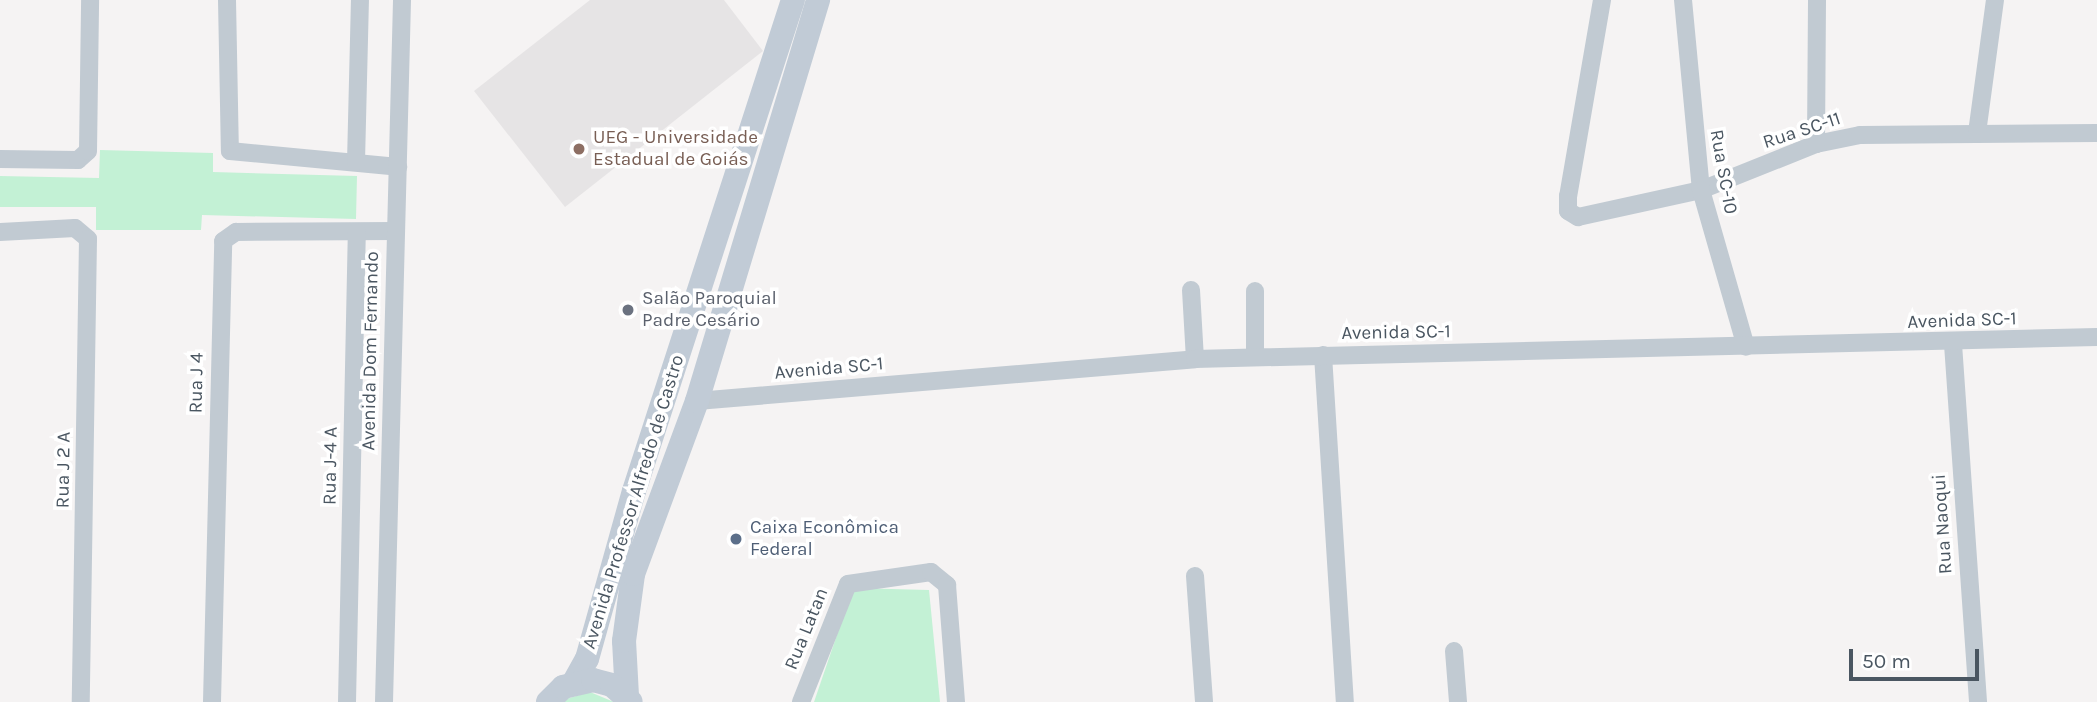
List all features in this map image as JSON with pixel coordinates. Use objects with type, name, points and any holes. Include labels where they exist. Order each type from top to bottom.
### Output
[{"type":"main road","name":"Avenida Professor Alfredo de Castro","points":[[574,682],[587,659],[634,491],[793,0]]},
{"type":"main road","name":"Avenida Professor Alfredo de Castro","points":[[629,699],[624,641],[634,574],[697,401],[818,0]]},
{"type":"main road","points":[[548,702],[574,682],[612,685],[629,699]]},
{"type":"street","points":[[0,159],[78,160],[88,151],[90,0]]},
{"type":"street","points":[[227,0],[228,148],[238,156],[356,162],[398,167]]},
{"type":"street","points":[[356,162],[360,0]]},
{"type":"street","name":"Avenida Dom Fernando","points":[[384,702],[402,0]]},
{"type":"street","name":"Rua SC-11","points":[[1602,0],[1570,214],[1587,217],[1701,190],[1816,144],[1860,135],[2097,133]]},
{"type":"street","name":"Rua SC-10","points":[[1683,0],[1701,190],[1746,347]]},
{"type":"street","points":[[1816,0],[1816,144]]},
{"type":"street","points":[[1977,133],[1994,0]]},
{"type":"street","name":"Rua J 2 A","points":[[0,232],[75,228],[88,239],[81,702]]},
{"type":"street","name":"Rua J 4","points":[[212,702],[221,246],[236,232],[395,231]]},
{"type":"street","name":"Rua J-4 A","points":[[347,702],[356,232]]},
{"type":"street","points":[[1191,290],[1195,359]]},
{"type":"street","points":[[1255,291],[1255,357]]},
{"type":"street","name":"Avenida SC-1","points":[[697,401],[1195,359],[1953,344],[2097,337]]},
{"type":"street","name":"Rua Naoqui","points":[[1953,344],[1978,702]]},
{"type":"street","points":[[1323,355],[1345,702]]},
{"type":"street","name":"Rua Latan","points":[[800,702],[848,584],[931,572],[947,585],[956,702]]},
{"type":"street","points":[[1195,576],[1204,702]]},
{"type":"street","points":[[1454,651],[1458,702]]},
{"type":"shaded area","name":"UEG - Universidade Estadual de Goiás","points":[[590,0],[724,0],[763,51],[565,207],[474,91]]},
{"type":"green space","points":[[100,150],[213,153],[213,172],[357,176],[356,219],[202,215],[201,230],[96,230],[96,207],[0,207],[0,176],[99,178]]},
{"type":"green space","points":[[853,588],[929,590],[940,702],[814,702]]},
{"type":"green space","points":[[590,692],[614,702],[562,702],[566,699]]},
{"type":"place","name":"UEG - Universidade Estadual de Goiás","points":[[579,149]]},
{"type":"place","name":"Salão Paroquial Padre Cesário","points":[[628,310]]},
{"type":"place","name":"Caixa Econômica Federal","points":[[736,539]]}]
